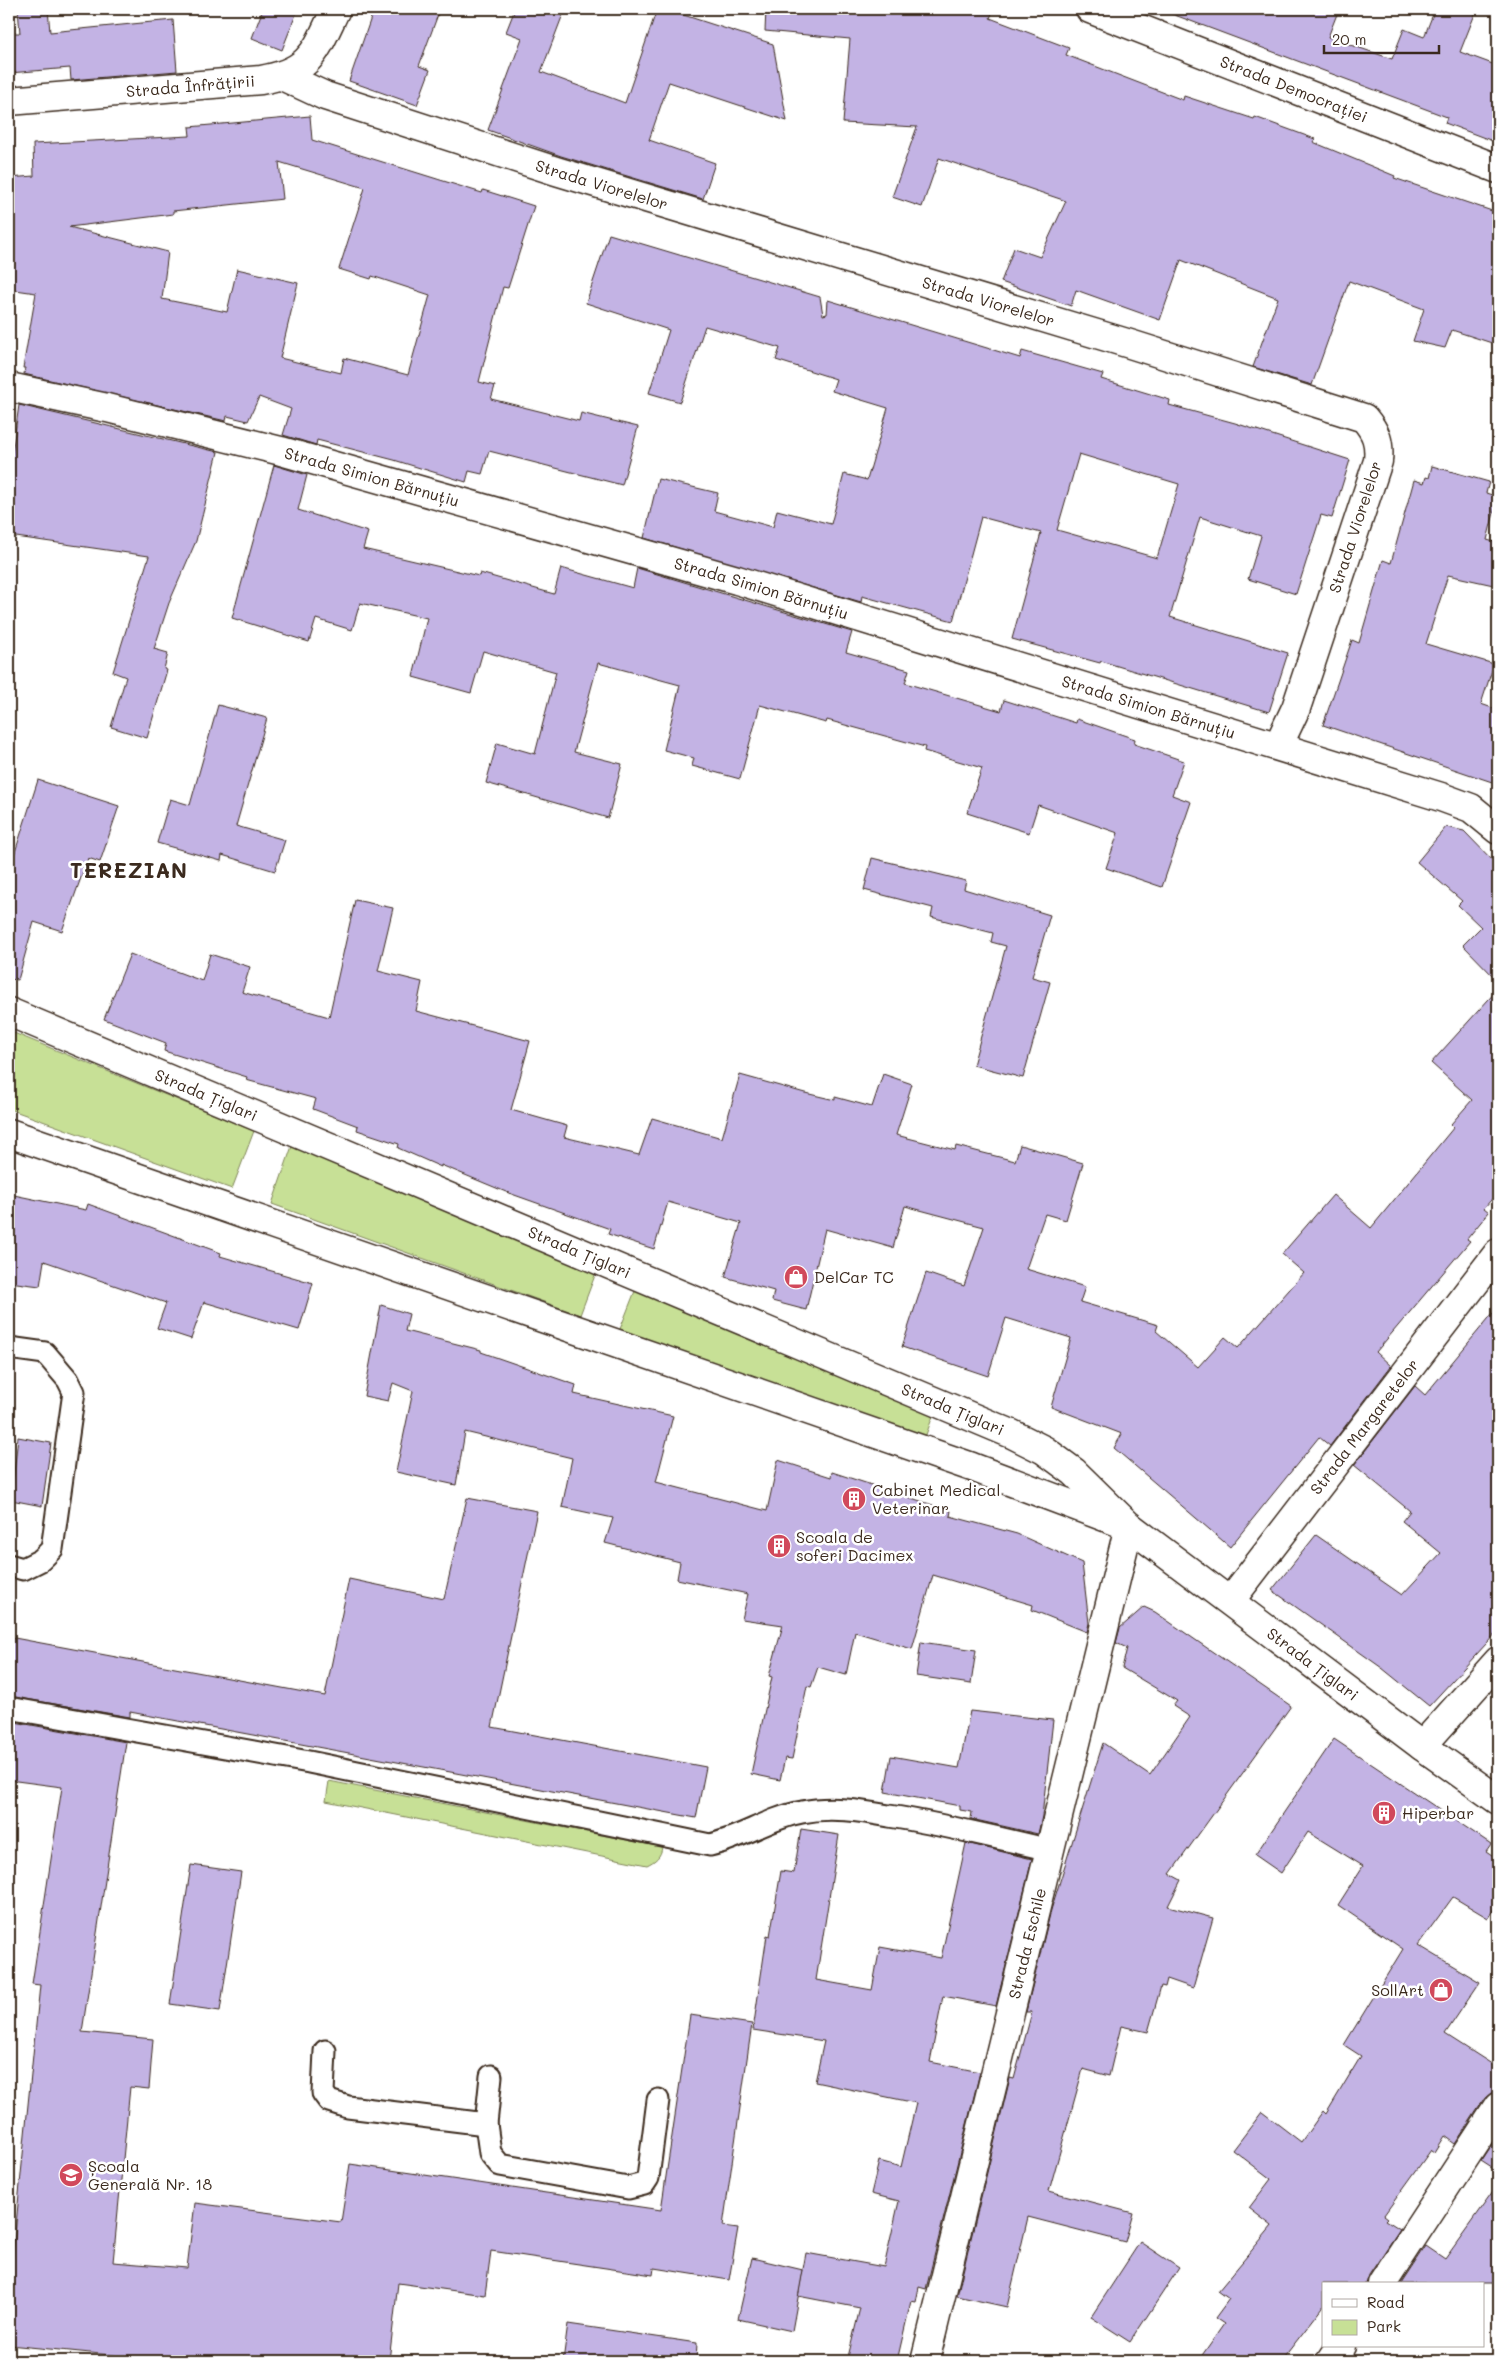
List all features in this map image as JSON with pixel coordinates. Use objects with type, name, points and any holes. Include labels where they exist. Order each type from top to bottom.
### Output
[{"type":"street","name":"Strada Înfrățirii","points":[[9,101],[261,80],[282,76],[307,62],[336,9]]},
{"type":"street","name":"Strada Democrației","points":[[1090,9],[1498,169]]},
{"type":"street","name":"Strada Viorelelor","points":[[282,76],[325,96],[556,171],[1120,341],[1364,418],[1374,430],[1380,445],[1378,461],[1296,708],[1278,746]]},
{"type":"street","name":"Strada Simion Bărnuțiu","points":[[9,387],[107,408],[281,451],[737,580],[1441,796],[1471,808],[1498,830]]},
{"type":"street","name":"Strada Țiglari","points":[[9,1012],[1012,1434],[1044,1450],[1074,1472],[1129,1526],[1422,1746],[1498,1800]]},
{"type":"street","name":"Strada Țiglari","points":[[9,1133],[972,1467],[1129,1526]]},
{"type":"street","name":"Strada Margaretelor","points":[[1230,1601],[1498,1253]]},
{"type":"street","name":"Strada Eschile","points":[[925,2361],[1129,1526]]},
{"type":"street","points":[[1422,1746],[1498,1661]]},
{"type":"street","points":[[1383,2282],[1498,2107]]},
{"type":"street","points":[[1331,2361],[1340,2348]]},
{"type":"lane","points":[[9,1348],[45,1352],[68,1380],[74,1392],[74,1402],[52,1549],[41,1560],[23,1569],[9,1565]]},
{"type":"lane","points":[[9,1708],[308,1762],[710,1845],[733,1840],[768,1822],[801,1812],[827,1808],[917,1820],[1050,1850]]},
{"type":"lane","points":[[325,2051],[323,2093],[328,2101],[348,2107],[486,2124]]},
{"type":"lane","points":[[491,2076],[486,2124],[490,2153],[500,2165],[628,2188],[644,2184],[648,2178],[658,2100]]},
{"type":"green space","points":[[9,1031],[254,1131],[232,1189],[9,1109]]},
{"type":"green space","points":[[292,1146],[597,1270],[580,1315],[272,1204]]},
{"type":"green space","points":[[637,1286],[936,1408],[924,1440],[620,1329]]},
{"type":"green space","points":[[329,1781],[662,1847],[657,1858],[647,1865],[326,1801]]},
{"type":"building","points":[[18,9],[48,9],[50,32],[173,20],[177,71],[71,80],[70,68],[9,73],[9,33],[20,33]]},
{"type":"building","points":[[263,9],[298,9],[282,50],[252,38]]},
{"type":"building","points":[[374,9],[440,9],[419,66],[430,70],[417,105],[349,81]]},
{"type":"building","points":[[515,9],[565,9],[541,72],[625,103],[657,9],[665,9],[773,44],[787,121],[669,82],[649,140],[715,163],[703,199],[561,156],[488,130],[522,38],[506,32]]},
{"type":"building","points":[[766,9],[994,9],[990,18],[1069,48],[1066,55],[1183,100],[1184,96],[1254,119],[1255,117],[1315,139],[1313,142],[1395,176],[1394,178],[1498,213],[1498,345],[1452,330],[1445,348],[1413,341],[1424,309],[1349,281],[1312,385],[1253,367],[1278,298],[1181,260],[1160,320],[1076,290],[1071,306],[1001,282],[1014,248],[1040,257],[1066,201],[939,158],[922,207],[892,197],[917,127],[843,123],[850,39],[765,31]]},
{"type":"building","points":[[1164,9],[1339,9],[1328,37],[1392,59],[1404,29],[1424,37],[1435,9],[1477,9],[1460,52],[1498,66],[1498,143],[1445,123],[1447,117],[1164,11]]},
{"type":"building","points":[[310,116],[312,140],[482,193],[483,190],[534,206],[508,288],[503,287],[479,382],[495,386],[491,399],[579,421],[581,413],[638,427],[622,485],[489,451],[482,474],[469,471],[466,482],[394,460],[317,440],[316,445],[283,435],[291,409],[259,397],[248,421],[227,416],[226,421],[24,374],[25,368],[23,368],[36,293],[9,289],[9,178],[34,176],[33,144],[190,136],[189,127]],"holes":[[[279,162],[365,188],[339,269],[371,279],[372,276],[430,295],[408,375],[344,358],[341,373],[280,358],[298,283],[237,269],[227,312],[162,299],[168,252],[69,227],[173,214],[173,211],[283,199]]]},
{"type":"building","points":[[609,234],[820,297],[823,315],[827,314],[828,300],[1020,358],[1022,351],[1103,374],[1101,379],[1170,400],[1169,405],[1235,423],[1350,460],[1332,518],[1321,515],[1296,594],[1248,579],[1261,536],[1200,517],[1170,617],[1288,653],[1269,712],[1101,661],[1100,663],[1012,639],[1041,533],[981,517],[953,621],[862,596],[861,602],[644,538],[658,479],[718,493],[714,511],[773,527],[777,510],[831,524],[844,474],[867,480],[888,408],[832,391],[836,379],[776,360],[780,348],[705,326],[680,402],[649,393],[669,330],[586,303]],"holes":[[[1079,454],[1179,484],[1157,558],[1057,530]]]},
{"type":"building","points":[[19,405],[218,452],[196,541],[169,603],[154,649],[168,653],[164,669],[167,670],[147,738],[111,727],[126,677],[113,672],[149,556],[9,536],[9,475]]},
{"type":"building","points":[[274,465],[307,475],[298,510],[368,532],[363,549],[479,576],[480,573],[554,594],[561,568],[633,588],[637,568],[852,632],[846,652],[909,670],[905,683],[1001,711],[1004,700],[1076,723],[1077,719],[1135,739],[1134,744],[1184,761],[1172,795],[1191,802],[1162,887],[1106,868],[1118,833],[1038,805],[1029,833],[967,813],[982,768],[924,751],[925,747],[827,720],[826,723],[760,705],[740,779],[692,766],[694,758],[664,750],[680,685],[598,663],[574,752],[622,764],[608,818],[486,783],[497,743],[535,754],[556,672],[483,651],[471,693],[413,677],[427,618],[360,603],[352,630],[316,619],[309,642],[232,618]]},
{"type":"building","points":[[1432,466],[1489,482],[1486,493],[1498,497],[1487,540],[1498,543],[1498,586],[1448,575],[1426,644],[1494,664],[1481,704],[1498,710],[1498,784],[1323,725],[1352,640],[1359,643],[1383,560],[1391,563],[1414,480],[1424,483],[1426,477],[1429,478]]},
{"type":"building","points":[[218,705],[267,718],[236,826],[285,840],[275,871],[222,855],[221,861],[157,843],[170,799],[190,805]]},
{"type":"building","points":[[38,780],[119,806],[100,862],[88,858],[62,931],[34,922],[18,980],[9,979],[9,871]]},
{"type":"building","points":[[1446,827],[1464,831],[1498,866],[1498,981],[1463,945],[1481,927],[1458,905],[1462,901],[1417,862]]},
{"type":"building","points":[[872,858],[966,881],[964,889],[1050,915],[1032,977],[1050,982],[1023,1078],[973,1065],[1006,946],[991,942],[993,933],[931,917],[933,908],[864,890]]},
{"type":"building","points":[[355,900],[393,908],[378,971],[422,982],[416,1011],[530,1041],[511,1110],[567,1126],[564,1137],[639,1155],[652,1118],[722,1138],[740,1075],[805,1093],[835,1100],[835,1097],[872,1107],[883,1074],[912,1084],[896,1135],[955,1150],[956,1146],[1015,1161],[1020,1145],[1083,1163],[1066,1220],[1045,1214],[1026,1269],[1085,1287],[1080,1302],[1158,1325],[1156,1331],[1198,1367],[1225,1337],[1238,1348],[1304,1273],[1282,1254],[1333,1195],[1371,1228],[1454,1127],[1451,1124],[1472,1100],[1431,1063],[1498,989],[1498,1192],[1484,1208],[1489,1212],[1467,1239],[1470,1241],[1376,1352],[1391,1366],[1330,1446],[1319,1437],[1230,1547],[1114,1448],[1122,1434],[1051,1407],[1071,1338],[1006,1318],[988,1376],[902,1347],[926,1273],[964,1286],[984,1227],[905,1206],[893,1248],[825,1229],[806,1310],[772,1301],[774,1291],[725,1277],[741,1223],[668,1202],[654,1249],[608,1234],[610,1229],[506,1192],[441,1165],[441,1167],[398,1148],[399,1144],[357,1130],[358,1126],[313,1109],[316,1099],[246,1080],[247,1077],[164,1051],[166,1043],[104,1019],[130,954],[202,981],[210,954],[250,967],[242,992],[329,1017]]},
{"type":"building","points":[[9,1194],[86,1210],[88,1204],[221,1253],[220,1256],[313,1283],[299,1330],[204,1302],[191,1339],[157,1328],[166,1303],[44,1261],[40,1286],[9,1282]]},
{"type":"building","points":[[381,1305],[409,1314],[405,1331],[481,1350],[481,1352],[576,1385],[574,1394],[673,1416],[656,1482],[767,1511],[778,1460],[831,1477],[832,1472],[951,1511],[950,1516],[1017,1534],[1082,1563],[1089,1623],[1087,1632],[1032,1610],[1033,1605],[933,1575],[912,1649],[855,1632],[846,1675],[818,1667],[811,1687],[807,1686],[792,1759],[785,1758],[780,1780],[751,1774],[772,1677],[769,1676],[783,1625],[742,1619],[748,1594],[677,1579],[680,1562],[605,1543],[613,1518],[562,1507],[572,1458],[465,1432],[456,1485],[396,1472],[413,1391],[393,1383],[388,1401],[364,1396]]},
{"type":"building","points":[[1498,1307],[1498,1631],[1429,1706],[1382,1668],[1272,1590],[1316,1535],[1402,1595],[1441,1553],[1402,1521],[1410,1511],[1354,1465],[1415,1386],[1425,1395]]},
{"type":"building","points":[[18,1437],[51,1443],[42,1506],[11,1500]]},
{"type":"building","points":[[467,1498],[537,1511],[492,1727],[706,1767],[696,1818],[130,1712],[130,1717],[9,1696],[9,1637],[325,1696],[349,1579],[444,1599]]},
{"type":"building","points":[[1144,1607],[1155,1612],[1291,1706],[1170,1874],[1181,1880],[1168,1906],[1213,1918],[1193,1988],[1167,1979],[1165,1987],[1161,1986],[1148,2032],[1121,2026],[1109,2076],[1083,2069],[1049,2191],[1133,2213],[1125,2242],[1028,2217],[1007,2307],[957,2296],[1010,2078],[1014,2079],[1032,2012],[1026,2012],[1051,1910],[1103,1743],[1150,1775],[1190,1717],[1173,1706],[1177,1701],[1122,1668],[1127,1648],[1116,1643],[1120,1628]]},
{"type":"building","points":[[921,1642],[976,1650],[971,1684],[916,1676]]},
{"type":"building","points":[[970,1711],[1053,1720],[1042,1816],[1038,1834],[971,1819],[972,1812],[960,1810],[960,1806],[885,1792],[891,1756],[959,1768]]},
{"type":"building","points":[[9,1721],[126,1742],[82,2032],[153,2039],[149,2089],[130,2087],[113,2262],[187,2268],[195,2203],[341,2222],[350,2164],[661,2210],[690,2015],[752,2024],[723,2226],[738,2228],[729,2280],[654,2268],[653,2275],[491,2251],[485,2295],[398,2283],[389,2361],[172,2361],[9,2345],[9,2294],[40,1985],[32,1984],[62,1787],[9,1780]]},
{"type":"building","points":[[1334,1739],[1491,1844],[1486,1851],[1498,1859],[1498,1902],[1488,1918],[1453,1897],[1418,1945],[1480,1982],[1445,2034],[1498,2068],[1498,2091],[1491,2093],[1485,2098],[1455,2144],[1444,2136],[1434,2152],[1431,2150],[1384,2215],[1388,2218],[1386,2220],[1400,2229],[1369,2275],[1367,2282],[1322,2282],[1322,2308],[1281,2361],[1198,2361],[1224,2324],[1215,2318],[1229,2299],[1218,2291],[1272,2226],[1249,2208],[1271,2179],[1233,2150],[1262,2112],[1301,2142],[1323,2111],[1326,2114],[1361,2056],[1344,2045],[1403,1949],[1338,1905],[1363,1866],[1308,1832],[1281,1873],[1255,1855]]},
{"type":"building","points":[[801,1829],[839,1835],[816,1980],[872,1990],[880,1947],[941,1958],[966,1843],[1032,1859],[996,2006],[943,1996],[930,2062],[980,2072],[926,2289],[919,2287],[916,2302],[911,2301],[897,2361],[847,2361],[860,2308],[798,2296],[806,2253],[884,2267],[899,2201],[871,2194],[879,2161],[901,2167],[916,2103],[815,2082],[824,2041],[753,2030],[767,1935],[770,1936],[781,1871],[794,1873]]},
{"type":"building","points":[[191,1865],[241,1872],[220,2011],[170,2004]]},
{"type":"building","points":[[1498,2135],[1498,2172],[1481,2161]]},
{"type":"building","points":[[1498,2185],[1498,2284],[1484,2284],[1484,2282],[1402,2282],[1426,2246],[1445,2259]]},
{"type":"building","points":[[1140,2242],[1179,2268],[1130,2342],[1091,2317]]},
{"type":"building","points":[[752,2258],[803,2270],[792,2331],[738,2319]]},
{"type":"building","points":[[568,2324],[697,2343],[696,2361],[563,2361]]},
{"type":"place","name":"DelCar TC","points":[[796,1277]]},
{"type":"place","name":"Cabinet Medical Veterinar","points":[[854,1499]]},
{"type":"place","name":"Scoala de soferi Dacimex","points":[[779,1546]]},
{"type":"place","name":"Hiperbar","points":[[1384,1813]]},
{"type":"place","name":"SollArt","points":[[1441,1990]]},
{"type":"place","name":"Școala Generală Nr. 18","points":[[71,2175]]},
{"type":"district","name":"TEREZIAN","points":[[129,871]]}]
